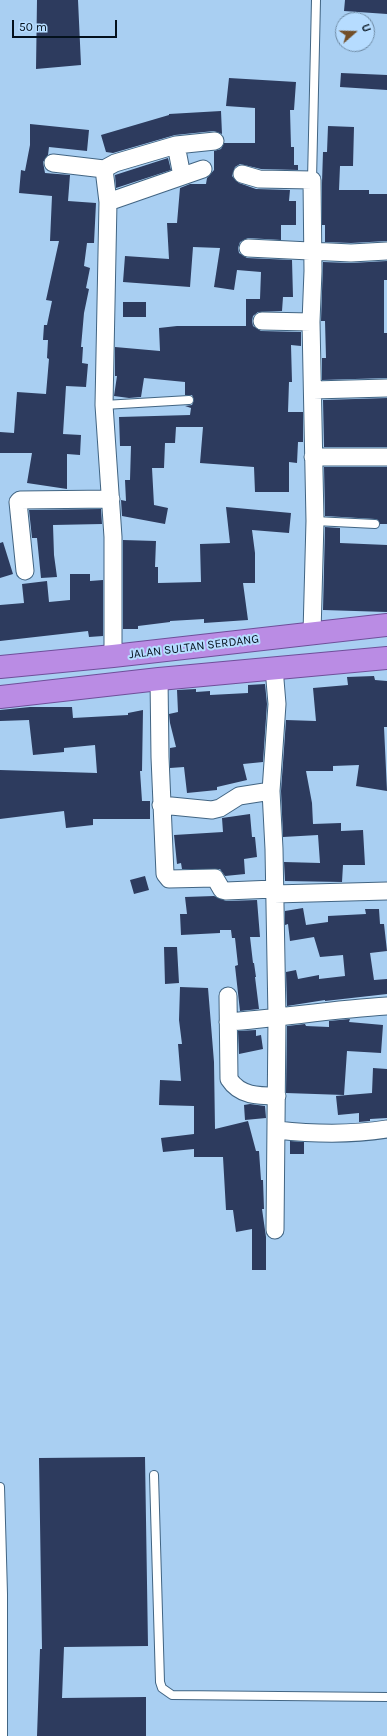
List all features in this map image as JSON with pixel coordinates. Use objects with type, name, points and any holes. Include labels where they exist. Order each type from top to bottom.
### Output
[{"type":"highway","name":"JALAN SULTAN SERDANG","points":[[0,667],[113,656],[387,625]]},
{"type":"highway","points":[[0,697],[159,679],[387,658]]},
{"type":"street","points":[[53,163],[104,169],[115,163],[176,145],[215,141]]},
{"type":"street","points":[[176,145],[182,176]]},
{"type":"street","points":[[104,169],[108,202],[104,405],[113,538],[113,656]]},
{"type":"street","points":[[108,202],[203,169]]},
{"type":"street","points":[[242,174],[266,180],[312,180],[313,251],[311,322],[315,521],[312,633]]},
{"type":"street","points":[[248,248],[351,253],[387,251]]},
{"type":"street","points":[[262,321],[311,322]]},
{"type":"street","points":[[313,390],[387,388]]},
{"type":"street","points":[[313,457],[387,456]]},
{"type":"street","points":[[25,571],[18,502],[20,500],[111,499]]},
{"type":"street","points":[[274,668],[277,704],[271,791],[277,1018],[275,1230]]},
{"type":"street","points":[[159,679],[161,805],[166,874],[169,880],[215,878],[222,890],[226,891],[387,891]]},
{"type":"street","points":[[161,805],[212,810],[220,808],[239,796],[271,791]]},
{"type":"street","points":[[228,996],[228,1080],[237,1089],[247,1094],[277,1096]]},
{"type":"street","points":[[228,1022],[387,1006]]},
{"type":"street","points":[[277,1130],[310,1133],[350,1133],[387,1129]]},
{"type":"lane","points":[[312,180],[316,0]]},
{"type":"lane","points":[[104,405],[189,400]]},
{"type":"lane","points":[[315,521],[375,524]]},
{"type":"lane","points":[[154,1475],[160,1674],[162,1688],[172,1695],[387,1697]]},
{"type":"lane","points":[[0,1486],[3,1736]]},
{"type":"building","points":[[37,0],[78,0],[81,65],[36,69]]},
{"type":"building","points":[[345,0],[387,0],[387,14],[344,11]]},
{"type":"building","points":[[341,73],[387,75],[387,90],[340,87]]},
{"type":"building","points":[[229,78],[296,82],[294,110],[290,110],[291,147],[294,147],[294,165],[298,165],[298,170],[261,169],[240,164],[235,167],[232,176],[239,183],[256,189],[290,190],[289,201],[296,201],[296,225],[281,225],[281,240],[248,238],[240,242],[238,248],[239,253],[247,258],[292,260],[293,297],[283,297],[282,311],[258,312],[253,316],[252,321],[253,326],[261,331],[301,332],[301,346],[291,345],[292,382],[289,382],[288,412],[303,412],[303,442],[298,442],[297,463],[289,462],[289,492],[255,492],[254,467],[200,463],[203,427],[176,427],[175,443],[165,443],[164,468],[152,468],[154,505],[168,508],[165,524],[122,516],[121,500],[126,501],[125,480],[130,480],[131,446],[120,446],[119,417],[190,415],[191,408],[185,406],[192,405],[194,400],[192,395],[185,395],[185,382],[144,378],[141,397],[129,398],[114,396],[117,376],[115,376],[115,347],[160,351],[159,328],[177,326],[246,326],[246,299],[260,299],[261,272],[237,270],[234,290],[214,287],[220,248],[193,247],[190,287],[123,282],[125,256],[169,259],[167,223],[177,223],[180,188],[190,184],[206,184],[207,178],[214,170],[214,151],[221,149],[224,143],[255,143],[255,108],[226,106]]},
{"type":"building","points":[[221,111],[222,134],[214,131],[175,135],[113,153],[106,152],[101,135],[169,114]]},
{"type":"building","points":[[30,124],[89,130],[87,151],[49,147],[48,155],[43,162],[45,173],[70,175],[68,201],[96,203],[94,243],[87,243],[84,266],[90,268],[86,288],[89,289],[84,313],[81,347],[83,347],[82,363],[88,364],[86,387],[66,386],[63,434],[81,435],[80,455],[67,454],[67,489],[27,483],[32,453],[0,453],[0,432],[14,433],[17,392],[46,394],[49,359],[47,358],[48,340],[43,340],[44,325],[47,325],[52,301],[46,300],[59,241],[50,241],[52,196],[19,193],[21,170],[25,171],[30,145]]},
{"type":"building","points":[[328,126],[354,127],[353,166],[340,166],[339,190],[369,190],[369,194],[387,194],[387,241],[351,243],[325,242],[325,225],[322,225],[322,183],[323,152],[327,152]]},
{"type":"building","points":[[168,158],[171,170],[116,188],[115,175]]},
{"type":"building","points":[[387,261],[387,280],[384,280],[384,333],[387,333],[387,378],[322,380],[322,358],[326,358],[325,321],[321,321],[323,262],[351,263]]},
{"type":"building","points":[[123,302],[146,302],[146,317],[123,317]]},
{"type":"building","points":[[387,398],[387,447],[324,447],[323,400]]},
{"type":"building","points":[[324,467],[387,467],[387,524],[380,524],[378,520],[375,519],[325,516]]},
{"type":"building","points":[[226,507],[291,513],[289,533],[252,530],[255,553],[255,583],[243,583],[248,620],[204,623],[204,619],[170,621],[138,626],[138,629],[123,629],[123,540],[156,541],[155,567],[158,567],[158,583],[201,582],[200,544],[230,543]]},
{"type":"building","points":[[101,509],[102,524],[53,525],[54,555],[57,577],[41,578],[37,538],[32,538],[29,510]]},
{"type":"building","points":[[325,527],[340,528],[340,543],[387,545],[387,612],[323,610]]},
{"type":"building","points":[[3,542],[13,574],[0,578],[0,543]]},
{"type":"building","points":[[70,574],[90,574],[90,581],[103,580],[103,636],[89,637],[88,631],[0,641],[0,605],[24,603],[22,584],[47,581],[49,602],[70,600]]},
{"type":"building","points":[[374,676],[375,680],[387,681],[387,727],[384,727],[387,791],[356,786],[359,765],[333,766],[333,771],[306,771],[312,803],[313,824],[341,823],[341,831],[363,830],[365,865],[343,865],[342,882],[285,881],[284,862],[320,863],[318,835],[283,837],[281,791],[286,720],[316,721],[313,688],[348,685],[347,677]]},
{"type":"building","points":[[265,684],[267,704],[263,762],[243,764],[247,780],[217,787],[217,790],[187,793],[184,767],[170,768],[170,748],[176,747],[169,714],[178,712],[177,690],[196,689],[196,692],[210,691],[210,695],[248,693],[248,685]]},
{"type":"building","points":[[30,707],[72,707],[73,718],[128,715],[128,713],[143,710],[142,771],[140,771],[142,801],[150,801],[150,819],[93,819],[93,825],[66,828],[64,811],[0,819],[0,770],[97,773],[95,745],[64,748],[64,752],[33,755],[29,720],[0,721],[0,710]]},
{"type":"building","points":[[250,814],[252,837],[255,837],[257,857],[244,859],[245,874],[225,876],[220,869],[182,869],[181,863],[177,864],[174,835],[223,832],[222,818]]},
{"type":"building","points":[[145,876],[149,890],[134,894],[130,880]]},
{"type":"building","points":[[214,896],[226,901],[257,900],[260,937],[250,937],[259,1009],[240,1011],[235,966],[238,965],[235,938],[232,938],[231,930],[220,930],[220,933],[181,935],[180,914],[187,914],[185,897]]},
{"type":"building","points":[[303,908],[306,925],[328,922],[328,916],[366,914],[365,909],[379,909],[380,924],[384,924],[387,951],[370,953],[374,980],[387,979],[387,994],[325,1000],[287,1006],[286,972],[296,970],[298,979],[319,975],[319,979],[345,976],[343,955],[320,957],[314,937],[290,941],[288,924],[285,925],[285,911]]},
{"type":"building","points":[[164,947],[177,947],[179,983],[165,984]]},
{"type":"building","points":[[180,987],[208,988],[214,1062],[215,1129],[248,1121],[256,1151],[259,1151],[261,1180],[263,1180],[264,1209],[262,1209],[266,1237],[266,1270],[252,1270],[252,1229],[236,1232],[233,1210],[226,1210],[223,1157],[194,1157],[194,1149],[163,1152],[161,1138],[194,1134],[194,1106],[159,1105],[160,1080],[181,1081],[178,1044],[182,1044],[179,1020]]},
{"type":"building","points":[[350,1019],[349,1022],[383,1025],[381,1053],[347,1051],[344,1095],[286,1093],[287,1026],[305,1024],[306,1026],[329,1027],[329,1021]]},
{"type":"building","points":[[256,1030],[256,1036],[261,1035],[263,1049],[239,1054],[238,1031]]},
{"type":"building","points":[[373,1068],[387,1069],[387,1118],[370,1119],[370,1121],[359,1122],[359,1113],[338,1115],[336,1096],[372,1093]]},
{"type":"building","points":[[250,1104],[265,1106],[266,1118],[245,1120],[244,1105]]},
{"type":"building","points":[[290,1141],[304,1142],[304,1154],[290,1154]]},
{"type":"building","points":[[145,1457],[148,1646],[64,1647],[62,1698],[146,1697],[146,1736],[37,1736],[40,1649],[42,1649],[39,1458]]}]
